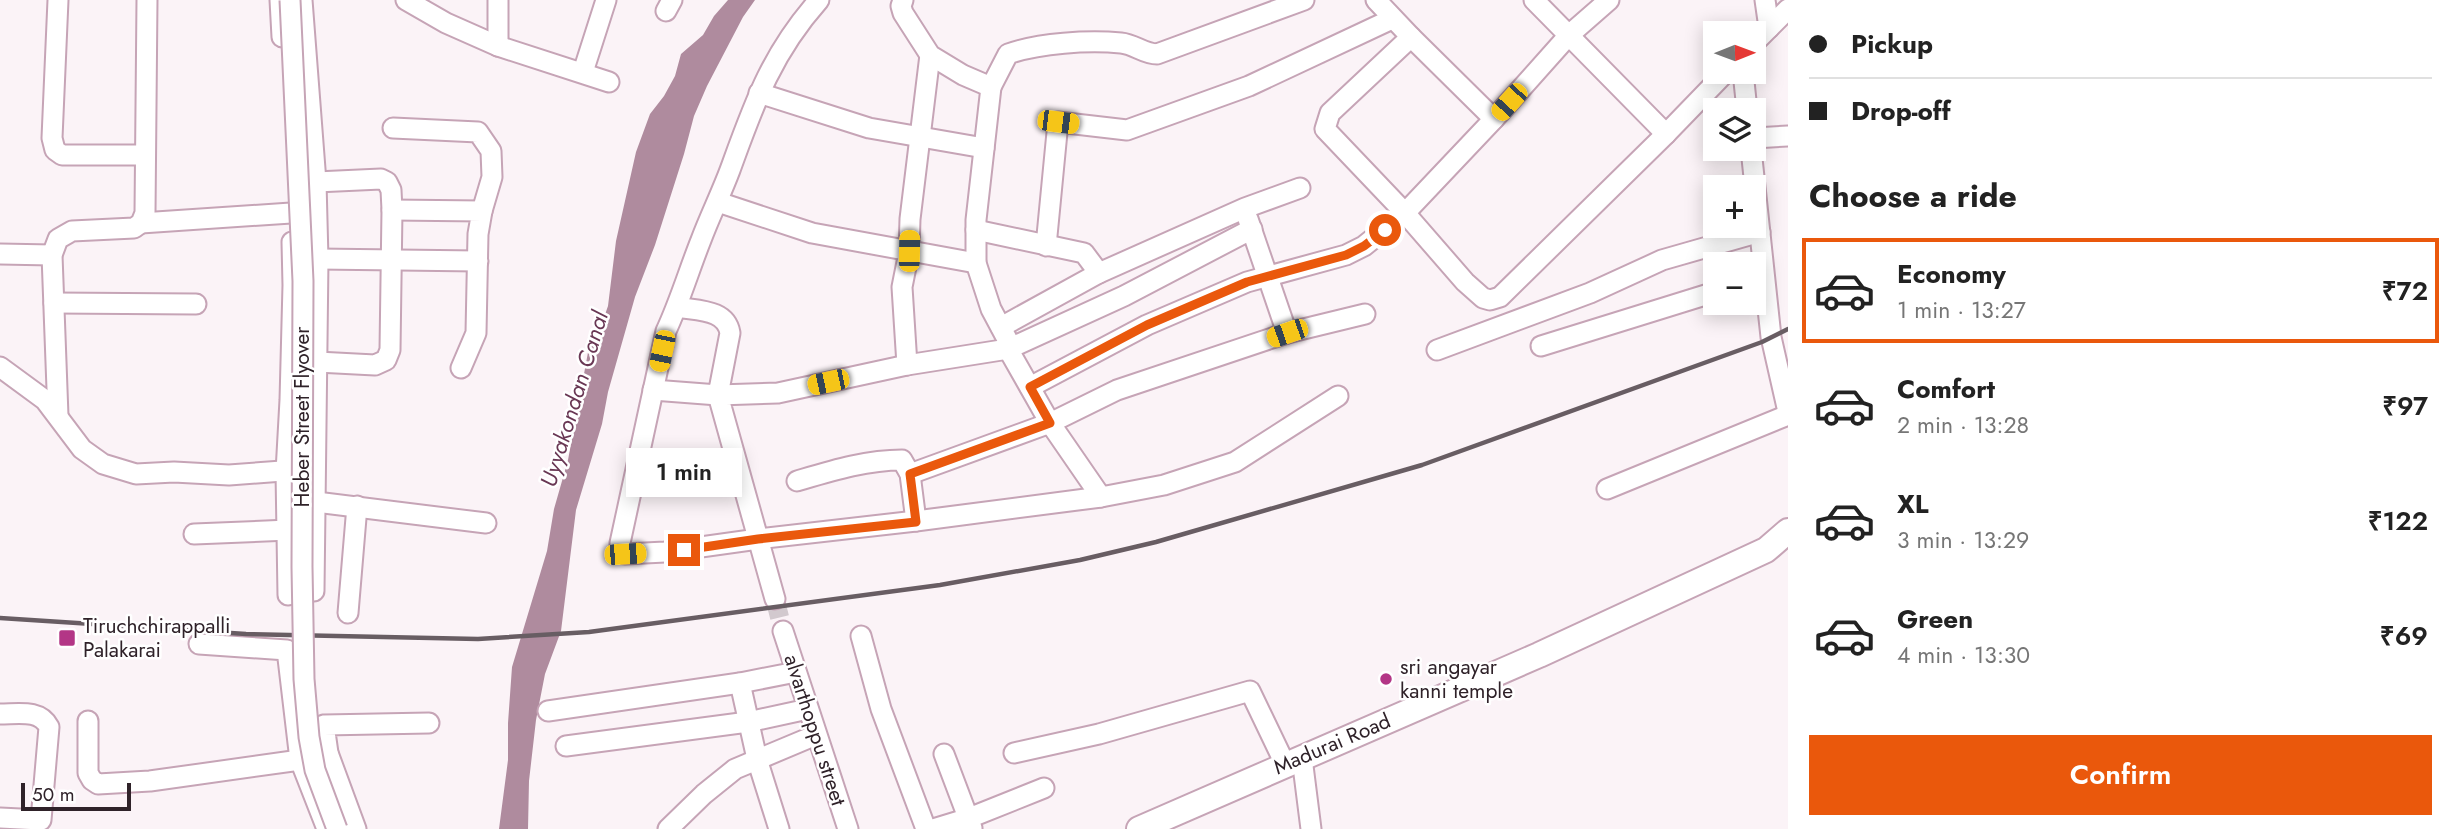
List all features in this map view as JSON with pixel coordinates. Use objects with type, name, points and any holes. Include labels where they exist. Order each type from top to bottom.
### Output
[{"type":"main road","name":"Madurai Road","points":[[1139,829],[1539,655],[1766,550],[1788,531]]},
{"type":"street","points":[[58,0],[52,138],[55,150],[62,155],[144,155]]},
{"type":"street","points":[[141,223],[145,213],[147,0]]},
{"type":"street","points":[[280,0],[293,285],[286,472],[288,595]]},
{"type":"street","name":"Heber Street Flyover","points":[[290,0],[303,281],[304,679],[315,770],[337,829]]},
{"type":"street","points":[[302,0],[316,182],[318,259],[314,591]]},
{"type":"street","points":[[406,0],[446,23],[498,46],[609,82]]},
{"type":"street","points":[[498,0],[498,46]]},
{"type":"street","points":[[583,72],[606,0]]},
{"type":"street","points":[[819,0],[799,23],[768,71],[666,331],[620,544],[625,554],[665,552],[916,522],[1101,497],[1164,485],[1235,462],[1338,396]]},
{"type":"street","points":[[903,0],[903,13],[930,55],[963,75],[991,87]]},
{"type":"street","points":[[1101,497],[1050,423],[1008,349],[1007,339],[991,309],[976,263],[976,230],[991,87],[1008,54],[1026,48],[1061,44],[1121,43],[1149,54],[1157,54],[1304,0]]},
{"type":"street","points":[[1376,0],[1494,119]]},
{"type":"street","points":[[1534,0],[1666,134]]},
{"type":"street","points":[[1765,0],[1769,28]]},
{"type":"street","points":[[1030,387],[1147,325],[1247,282],[1346,255],[1364,246],[1405,213],[1569,35],[1603,2]]},
{"type":"street","points":[[1766,31],[1788,9]]},
{"type":"street","points":[[1046,246],[1058,122],[1127,130],[1250,86],[1392,19]]},
{"type":"street","points":[[1411,37],[1330,113],[1325,129],[1405,213],[1465,282],[1483,298],[1490,300],[1500,297],[1714,84]]},
{"type":"street","points":[[907,365],[902,286],[909,251],[909,219],[930,55]]},
{"type":"street","points":[[759,93],[869,128],[984,148]]},
{"type":"street","points":[[393,128],[478,132],[491,151],[492,177],[478,234],[476,333],[461,368]]},
{"type":"street","points":[[1766,137],[1788,136]]},
{"type":"street","points":[[316,182],[387,182],[391,190],[393,210],[390,350],[386,360],[375,365],[317,362]]},
{"type":"street","points":[[1001,327],[1099,273],[1245,208],[1300,188]]},
{"type":"street","points":[[718,202],[812,233],[976,263]]},
{"type":"street","points":[[1245,208],[1287,333]]},
{"type":"street","points":[[393,210],[482,211]]},
{"type":"street","points":[[58,416],[52,255],[58,239],[72,231],[134,228],[141,223],[291,213]]},
{"type":"street","points":[[653,390],[718,395],[778,393],[907,365],[1008,349],[1124,296],[1252,229]]},
{"type":"street","points":[[976,230],[1084,253],[1099,273]]},
{"type":"street","points":[[1437,350],[1590,293],[1662,260],[1739,238]]},
{"type":"street","points":[[0,254],[52,255]]},
{"type":"street","points":[[318,259],[478,261]]},
{"type":"street","points":[[1541,346],[1703,296]]},
{"type":"street","points":[[54,303],[196,304]]},
{"type":"street","points":[[677,307],[720,315],[728,323],[730,333],[718,395],[775,599]]},
{"type":"street","points":[[1607,489],[1788,414],[1766,313]]},
{"type":"street","points":[[910,474],[1050,423],[1117,390],[1287,333],[1365,314]]},
{"type":"street","points":[[0,367],[45,400],[82,449],[103,464],[136,474],[174,472],[229,475],[286,472],[316,466]]},
{"type":"street","points":[[797,481],[842,468],[886,460],[902,460],[910,474],[916,522]]},
{"type":"street","points":[[316,502],[486,523]]},
{"type":"street","points":[[348,613],[357,506]]},
{"type":"street","points":[[194,534],[289,530]]},
{"type":"street","name":"alvarthoppu street","points":[[783,631],[848,829]]},
{"type":"street","points":[[861,636],[881,709],[926,829]]},
{"type":"street","points":[[199,644],[287,650],[300,760],[327,829]]},
{"type":"street","points":[[548,711],[740,683],[796,672]]},
{"type":"street","points":[[740,683],[757,759],[779,829]]},
{"type":"street","points":[[1014,753],[1100,734],[1250,691],[1293,761],[1311,829]]},
{"type":"street","points":[[566,746],[748,722],[808,709]]},
{"type":"street","points":[[0,714],[38,715],[45,719],[49,727],[41,820],[0,818]]},
{"type":"street","points":[[88,721],[88,773],[92,780],[99,784],[150,781],[300,760],[328,753]]},
{"type":"street","points":[[356,829],[328,753],[324,725],[429,723]]},
{"type":"street","points":[[668,829],[704,793],[735,769],[816,735]]},
{"type":"street","points":[[944,754],[971,824]]},
{"type":"street","points":[[933,829],[971,824],[1044,788]]},
{"type":"shaded area","points":[[728,0],[755,0],[743,17],[694,116],[655,245],[635,297],[576,510],[561,631],[545,674],[536,720],[529,781],[528,829],[499,829],[508,760],[512,667],[547,551],[554,509],[568,460],[589,347],[608,306],[616,241],[636,152],[650,114],[675,76],[681,54],[703,35]]},
{"type":"tunnel","points":[[775,599],[783,631]]},
{"type":"railway","points":[[0,618],[246,634],[478,639],[589,632],[940,585],[1080,560],[1156,542],[1422,465],[1762,342],[1788,329]]},
{"type":"place","name":"Tiruchchirappalli Palakarai","points":[[67,638]]},
{"type":"place","name":"sri angayar kanni temple","points":[[1386,679]]},
{"type":"route","points":[[684,550],[916,522],[910,474],[1050,423],[1030,387],[1147,325],[1247,282],[1346,255],[1364,246],[1385,230]]},
{"type":"water label","name":"Uyyakondan Canal","points":[[574,399]]}]
